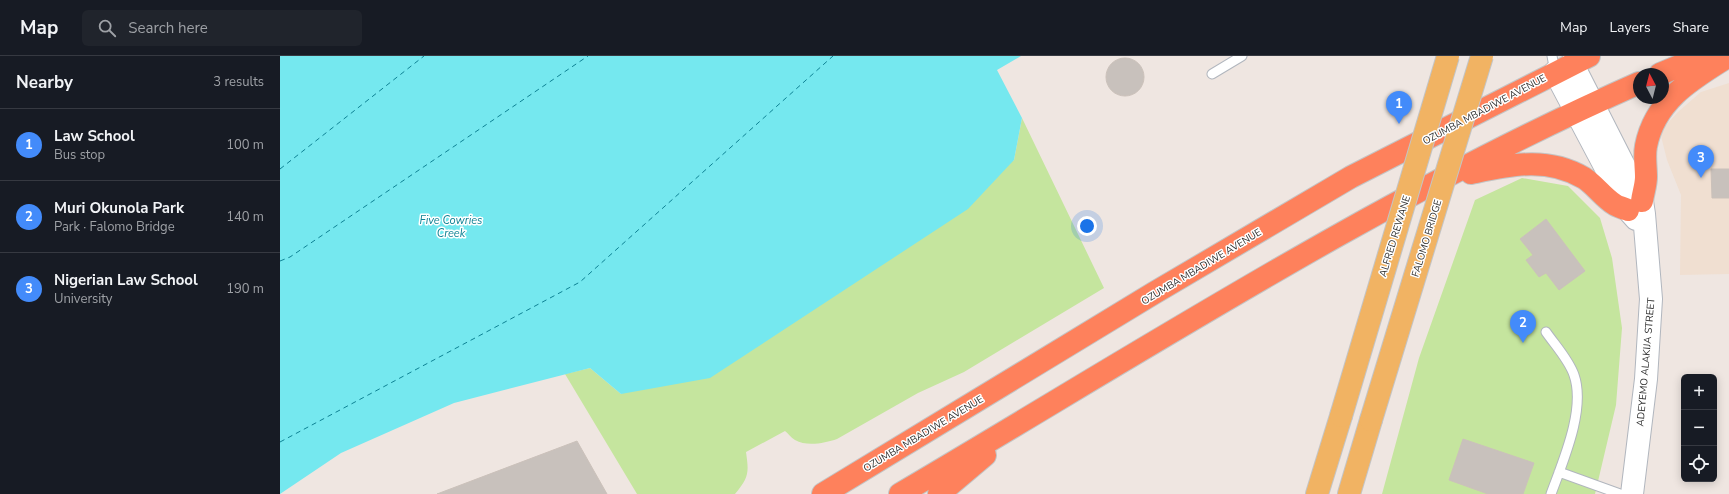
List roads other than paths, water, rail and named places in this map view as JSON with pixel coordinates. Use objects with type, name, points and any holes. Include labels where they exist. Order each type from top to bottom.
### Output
[{"type":"highway","points":[[1669,70],[1703,56]]},
{"type":"highway","points":[[1438,181],[1516,164],[1542,164],[1568,170],[1579,176],[1599,190],[1614,204],[1635,206],[1646,179],[1646,148],[1650,128],[1660,111],[1672,97],[1696,77],[1729,56]]},
{"type":"highway","name":"OZUMBA MBADIWE AVENUE","points":[[823,494],[1140,302],[1351,177],[1444,130],[1567,61]]},
{"type":"highway","points":[[900,494],[1340,234],[1438,181],[1584,108],[1633,86]]},
{"type":"highway","points":[[939,494],[980,461],[1008,431]]},
{"type":"main road","name":"ALFRED REWANE","points":[[1318,494],[1448,56]]},
{"type":"main road","name":"FALOMO BRIDGE","points":[[1348,494],[1482,56]]},
{"type":"main road","name":"ADEYEMO ALAKIJA STREET","points":[[1567,61],[1584,108],[1635,206],[1644,229],[1651,299],[1646,379],[1632,494]]},
{"type":"lane","points":[[1212,74],[1242,56]]},
{"type":"lane","points":[[1546,332],[1571,369],[1578,390],[1575,419],[1551,494]]},
{"type":"lane","points":[[1559,472],[1620,494]]},
{"type":"water","name":"Five Cowries Creek","points":[[280,56],[1021,56],[997,70],[1022,118],[1014,160],[968,209],[710,378],[621,394],[590,368],[454,403],[341,453],[280,494]]},
{"type":"place","name":"Law School","points":[[1399,124]]},
{"type":"place","name":"Nigerian Law School","points":[[1701,178]]},
{"type":"place","name":"Muri Okunola Park","points":[[1523,343]]}]
